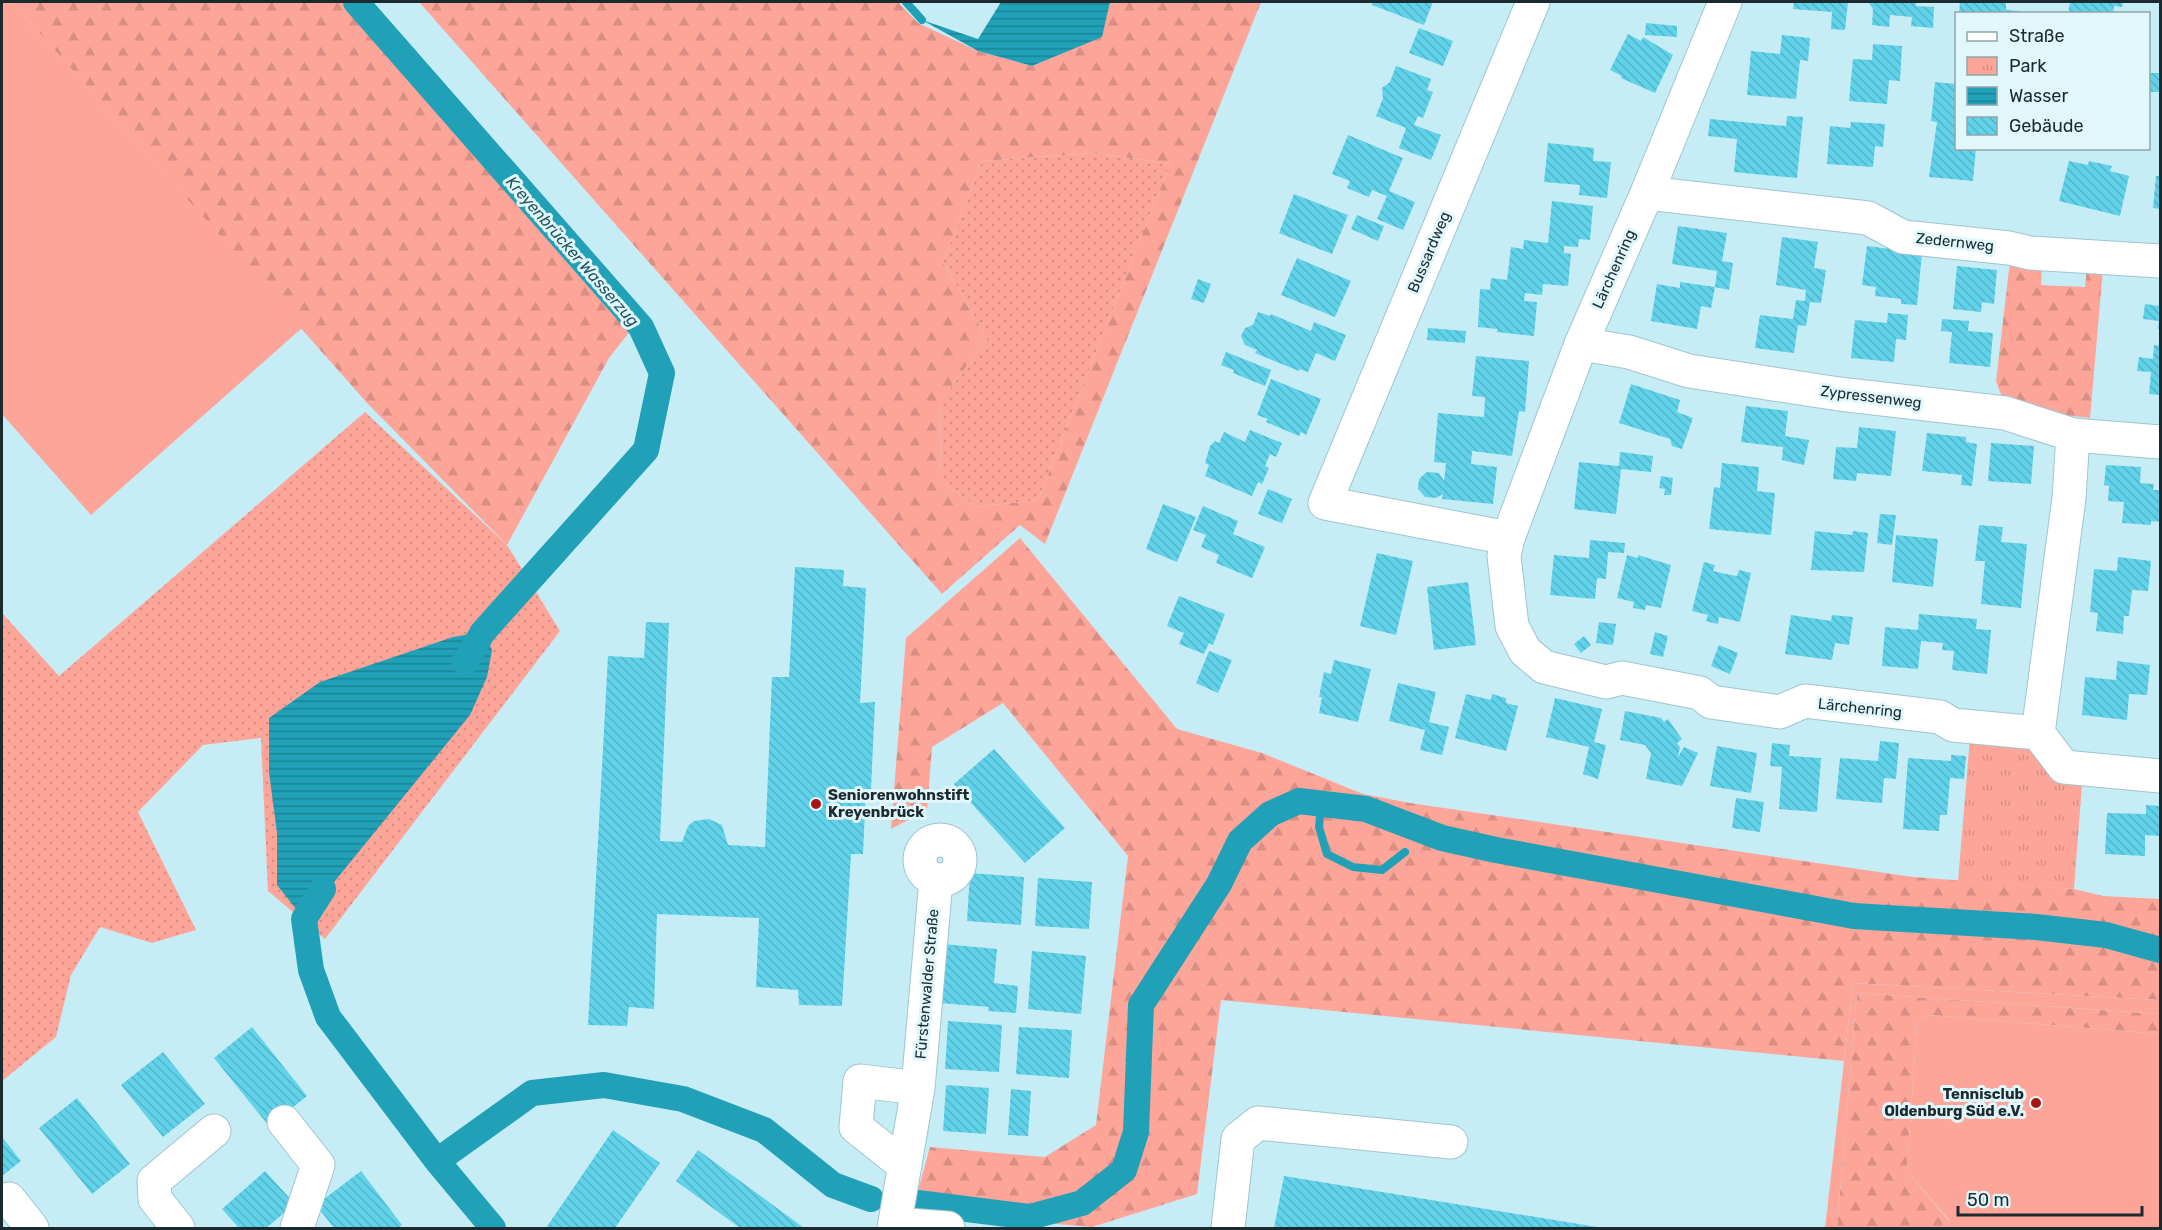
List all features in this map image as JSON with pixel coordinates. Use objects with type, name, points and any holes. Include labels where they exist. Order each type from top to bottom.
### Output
[{"type":"street","name":"Bussardweg","points":[[1508,538],[1325,503],[1533,2]]},
{"type":"street","name":"Lärchenring","points":[[1725,2],[1647,193],[1581,344],[1508,538],[1504,556],[1512,626],[1525,651],[1544,667],[1606,682],[1622,678],[1700,693],[1711,702],[1780,712],[1806,701],[1940,717],[1953,724],[2038,733]]},
{"type":"street","name":"Zedernweg","points":[[1647,193],[1868,218],[1903,237],[2009,248],[2030,253],[2160,261]]},
{"type":"street","name":"Zypressenweg","points":[[1581,344],[1629,352],[1689,371],[1835,393],[2005,413],[2073,435],[2160,442]]},
{"type":"street","points":[[2073,435],[2069,498],[2038,733],[2064,766],[2160,776]]},
{"type":"street","name":"Fürstenwalder Straße","points":[[894,1226],[918,1088],[936,880]]},
{"type":"street","points":[[905,1166],[856,1127],[860,1081],[918,1088]]},
{"type":"street","points":[[284,1122],[318,1165],[297,1228]]},
{"type":"street","points":[[1228,1228],[1238,1139],[1258,1123],[1452,1142]]},
{"type":"street","points":[[178,1228],[155,1199],[154,1181],[214,1131]]},
{"type":"street","points":[[9,1199],[32,1228]]},
{"type":"street","points":[[894,1226],[948,1228]]},
{"type":"green space","points":[[2,2],[12,2],[302,328],[91,515],[2,414]]},
{"type":"green space","points":[[12,2],[342,2],[631,330],[609,358],[507,545],[368,404]]},
{"type":"green space","points":[[419,2],[898,2],[918,23],[978,51],[1032,66],[1101,37],[1110,2],[1261,2],[1045,544],[1020,525],[942,594]],"holes":[[[1095,153],[1170,164],[1038,500],[977,507],[940,481],[941,400],[987,339],[943,262],[982,161]]]},
{"type":"green space","points":[[1095,153],[1170,164],[1038,500],[977,507],[940,481],[941,400],[987,339],[943,262],[982,161]]},
{"type":"green space","points":[[2010,261],[2042,265],[2041,285],[2085,287],[2087,267],[2103,269],[2090,418],[2012,409],[2003,400],[1996,381]]},
{"type":"green space","points":[[365,412],[507,545],[560,631],[325,939],[268,891],[261,738],[203,745],[138,812],[196,930],[152,943],[100,927],[71,975],[56,1037],[2,1081],[2,613],[59,676]]},
{"type":"green space","points":[[1020,538],[1177,729],[1262,753],[1363,794],[1410,803],[1913,877],[2074,889],[2103,896],[2160,899],[2160,1000],[1853,983],[1844,1061],[1221,1000],[1197,1194],[1092,1227],[912,1212],[930,1147],[1045,1157],[1096,1125],[1128,856],[1003,703],[932,747],[927,810],[891,829],[906,638]]},
{"type":"green space","points":[[1971,726],[2038,733],[2082,784],[2074,889],[1958,881]]},
{"type":"green space","name":"Tennisclub Oldenburg Süd e.V.","points":[[1853,983],[2160,1000],[2160,1014],[1857,993],[1837,1228],[1825,1228]]},
{"type":"green space","points":[[1857,993],[2160,1014],[2160,1034],[1929,1015],[1917,1021],[1907,1171],[1949,1221],[1950,1228],[1837,1228]]},
{"type":"green space","name":"Tennisclub Oldenburg Süd e.V.","points":[[1929,1015],[2160,1034],[2160,1228],[1950,1228],[1949,1220],[1907,1171],[1917,1021]]},
{"type":"water","points":[[1001,2],[1110,2],[1102,37],[1032,66],[978,51],[922,20],[978,39]]},
{"type":"water","points":[[483,632],[492,650],[487,677],[470,715],[304,919],[277,885],[277,833],[269,772],[269,718],[320,682],[453,637]]},
{"type":"building","points":[[1373,2],[1433,2],[1424,25],[1372,5]]},
{"type":"building","points":[[1794,2],[1848,2],[1845,30],[1831,29],[1832,12],[1793,9]]},
{"type":"building","points":[[1868,2],[1916,2],[1916,6],[1934,7],[1933,28],[1911,26],[1912,17],[1890,15],[1889,27],[1872,25],[1873,9]]},
{"type":"building","points":[[1960,2],[2006,2],[2006,10],[2019,11],[2019,12],[1959,12]]},
{"type":"building","points":[[2070,2],[2123,2],[2122,7],[2114,6],[2113,12],[2068,12]]},
{"type":"building","points":[[1646,23],[1677,26],[1677,37],[1645,35]]},
{"type":"building","points":[[1419,28],[1453,41],[1443,66],[1409,53]]},
{"type":"building","points":[[1628,34],[1641,41],[1643,37],[1673,55],[1655,93],[1621,78],[1622,76],[1610,70]]},
{"type":"building","points":[[1782,35],[1810,38],[1808,61],[1800,60],[1796,99],[1747,95],[1751,51],[1780,54]]},
{"type":"building","points":[[1873,44],[1902,46],[1900,81],[1889,80],[1887,104],[1849,101],[1853,59],[1872,60]]},
{"type":"building","points":[[1396,66],[1431,79],[1427,90],[1433,92],[1423,118],[1418,116],[1414,125],[1441,135],[1431,160],[1399,148],[1406,128],[1376,116],[1383,98],[1382,88],[1390,82]]},
{"type":"building","points":[[2150,73],[2160,73],[2160,92],[2150,92]]},
{"type":"building","points":[[1935,82],[1955,84],[1955,150],[1976,150],[1973,181],[1929,177],[1937,122],[1931,121]]},
{"type":"building","points":[[1787,116],[1803,117],[1797,178],[1734,172],[1737,139],[1708,136],[1710,119],[1786,126]]},
{"type":"building","points":[[1851,122],[1885,124],[1883,147],[1875,146],[1873,167],[1827,164],[1830,126],[1850,128]]},
{"type":"building","points":[[1348,135],[1403,158],[1389,191],[1415,202],[1403,230],[1377,219],[1387,196],[1372,190],[1369,197],[1347,188],[1350,181],[1332,174]]},
{"type":"building","points":[[1548,143],[1594,148],[1593,161],[1611,162],[1607,198],[1579,195],[1580,185],[1544,182]]},
{"type":"building","points":[[2069,161],[2088,165],[2089,161],[2112,166],[2110,171],[2129,176],[2120,216],[2059,201]]},
{"type":"building","points":[[2156,176],[2160,176],[2160,209],[2153,208]]},
{"type":"building","points":[[1294,194],[1348,215],[1332,254],[1279,233]]},
{"type":"building","points":[[1552,201],[1593,206],[1590,240],[1579,239],[1578,247],[1564,246],[1564,253],[1571,254],[1568,286],[1543,284],[1542,295],[1525,293],[1524,301],[1537,302],[1534,336],[1497,332],[1497,329],[1478,327],[1480,289],[1490,290],[1491,278],[1507,280],[1511,247],[1523,249],[1524,240],[1548,243]]},
{"type":"building","points":[[1357,215],[1384,226],[1378,241],[1351,229]]},
{"type":"building","points":[[1678,226],[1727,233],[1722,261],[1733,263],[1729,290],[1715,287],[1717,271],[1672,264]]},
{"type":"building","points":[[1782,237],[1818,242],[1814,268],[1826,270],[1821,303],[1810,302],[1806,326],[1798,325],[1794,353],[1755,348],[1760,315],[1793,319],[1796,300],[1805,301],[1806,290],[1776,285]]},
{"type":"building","points":[[1867,246],[1922,253],[1917,305],[1901,304],[1901,299],[1875,296],[1876,287],[1862,285]]},
{"type":"building","points":[[1297,258],[1351,281],[1335,317],[1281,295]]},
{"type":"building","points":[[1957,266],[1997,270],[1994,304],[1982,302],[1981,312],[1953,309]]},
{"type":"building","points":[[1198,279],[1211,284],[1204,303],[1191,299]]},
{"type":"building","points":[[1680,282],[1715,287],[1711,308],[1701,306],[1697,329],[1651,321],[1657,284],[1680,288]]},
{"type":"building","points":[[2145,304],[2160,306],[2160,329],[2158,329],[2159,321],[2143,319]]},
{"type":"building","points":[[1258,312],[1270,316],[1271,314],[1311,331],[1314,322],[1346,335],[1335,361],[1316,353],[1308,372],[1299,369],[1299,371],[1255,353],[1257,350],[1245,345],[1241,336],[1245,328],[1253,325]]},
{"type":"building","points":[[1888,313],[1908,315],[1906,340],[1896,339],[1894,362],[1851,358],[1855,320],[1887,323]]},
{"type":"building","points":[[1942,319],[1969,321],[1968,331],[1993,333],[1990,367],[1949,363],[1952,332],[1941,331]]},
{"type":"building","points":[[1428,328],[1466,331],[1465,343],[1427,340]]},
{"type":"building","points":[[2154,345],[2160,346],[2160,395],[2149,394],[2151,372],[2137,371],[2139,357],[2153,359]]},
{"type":"building","points":[[1226,352],[1271,370],[1265,386],[1233,373],[1234,370],[1221,365]]},
{"type":"building","points":[[1476,356],[1529,361],[1525,412],[1519,411],[1512,456],[1472,451],[1471,464],[1497,467],[1493,504],[1442,499],[1443,494],[1436,498],[1425,497],[1418,489],[1419,479],[1427,472],[1439,473],[1444,481],[1446,463],[1434,462],[1438,413],[1484,417],[1485,397],[1472,396]]},
{"type":"building","points":[[1271,379],[1321,399],[1306,435],[1301,432],[1299,436],[1266,422],[1268,419],[1257,415]]},
{"type":"building","points":[[1631,384],[1680,400],[1677,412],[1693,418],[1682,449],[1672,446],[1670,439],[1619,423]]},
{"type":"building","points":[[1746,406],[1788,411],[1785,436],[1809,440],[1804,465],[1782,460],[1783,447],[1741,442]]},
{"type":"building","points":[[1859,427],[1896,431],[1891,476],[1857,473],[1856,481],[1833,479],[1836,447],[1857,448]]},
{"type":"building","points":[[1250,430],[1282,443],[1276,457],[1270,454],[1265,466],[1269,468],[1262,484],[1258,482],[1252,496],[1205,476],[1209,465],[1205,463],[1210,446],[1215,441],[1219,443],[1224,432],[1245,442]]},
{"type":"building","points":[[1927,433],[1966,437],[1966,442],[1977,444],[1972,486],[1961,485],[1962,475],[1922,471]]},
{"type":"building","points":[[1991,443],[2034,446],[2031,484],[1988,481]]},
{"type":"building","points":[[1620,452],[1653,456],[1651,472],[1621,469],[1616,514],[1574,509],[1579,462],[1619,466]]},
{"type":"building","points":[[1722,463],[1759,467],[1757,491],[1775,493],[1771,535],[1709,529],[1714,487],[1720,488]]},
{"type":"building","points":[[2106,465],[2141,467],[2140,483],[2154,484],[2153,490],[2160,490],[2160,522],[2151,521],[2151,525],[2122,523],[2124,502],[2108,501],[2109,486],[2104,485]]},
{"type":"building","points":[[1661,476],[1673,478],[1671,495],[1664,495],[1665,489],[1659,488]]},
{"type":"building","points":[[1268,489],[1292,499],[1282,523],[1258,514]]},
{"type":"building","points":[[1163,504],[1196,517],[1177,562],[1146,549]]},
{"type":"building","points":[[1203,506],[1238,521],[1233,534],[1265,547],[1252,578],[1216,563],[1219,555],[1201,547],[1206,535],[1193,530]]},
{"type":"building","points":[[1880,514],[1896,515],[1892,545],[1877,543]]},
{"type":"building","points":[[1979,525],[2003,527],[2001,542],[2027,544],[2021,608],[1981,604],[1985,561],[1975,561]]},
{"type":"building","points":[[1815,531],[1852,535],[1853,531],[1868,533],[1864,572],[1811,570]]},
{"type":"building","points":[[1896,535],[1938,539],[1933,587],[1892,582]]},
{"type":"building","points":[[1590,540],[1625,543],[1624,553],[1608,552],[1606,579],[1597,578],[1595,599],[1550,595],[1554,555],[1589,558]]},
{"type":"building","points":[[1377,553],[1413,561],[1396,635],[1360,626]]},
{"type":"building","points":[[1627,555],[1638,558],[1638,555],[1671,565],[1661,608],[1646,605],[1645,610],[1633,608],[1634,602],[1617,598]]},
{"type":"building","points":[[2118,557],[2151,561],[2148,591],[2132,590],[2129,616],[2124,616],[2123,634],[2096,631],[2098,613],[2090,612],[2094,569],[2117,571]]},
{"type":"building","points":[[1704,562],[1715,565],[1713,571],[1737,576],[1739,570],[1751,573],[1740,622],[1719,617],[1718,624],[1706,621],[1708,615],[1692,611]]},
{"type":"building","name":"Seniorenwohnstift Kreyenbrück","points":[[795,567],[844,570],[843,586],[866,588],[860,703],[875,702],[871,789],[866,789],[863,854],[851,854],[842,1006],[799,1005],[798,990],[756,987],[759,918],[657,914],[654,1009],[629,1007],[627,1026],[588,1025],[608,656],[644,658],[646,622],[669,623],[660,841],[682,842],[688,826],[694,821],[709,819],[722,825],[728,845],[765,847],[772,677],[789,677]]},
{"type":"building","points":[[1468,582],[1476,645],[1434,650],[1427,587]]},
{"type":"building","points":[[1179,596],[1225,614],[1213,645],[1209,643],[1204,654],[1179,644],[1184,633],[1167,626]]},
{"type":"building","points":[[1919,614],[1977,619],[1976,629],[1991,630],[1987,674],[1952,670],[1954,651],[1942,650],[1943,643],[1921,641],[1918,669],[1882,666],[1885,627],[1918,630]]},
{"type":"building","points":[[1791,615],[1831,621],[1832,615],[1853,617],[1849,645],[1835,643],[1832,660],[1785,654]]},
{"type":"building","points":[[1599,622],[1616,624],[1613,645],[1596,643]]},
{"type":"building","points":[[1655,632],[1668,636],[1663,657],[1650,654]]},
{"type":"building","points":[[1584,636],[1591,645],[1581,653],[1574,644]]},
{"type":"building","points":[[1719,645],[1738,653],[1730,674],[1711,666]]},
{"type":"building","points":[[1209,651],[1232,660],[1218,693],[1196,683]]},
{"type":"building","points":[[1334,660],[1371,669],[1358,722],[1319,713],[1322,697],[1319,697],[1324,672],[1331,674]]},
{"type":"building","points":[[2117,661],[2150,665],[2147,695],[2129,694],[2127,720],[2082,715],[2085,677],[2116,680]]},
{"type":"building","points":[[1398,683],[1436,692],[1429,722],[1449,727],[1442,755],[1420,750],[1425,730],[1389,721]]},
{"type":"building","points":[[1466,694],[1491,700],[1492,694],[1506,698],[1506,703],[1518,706],[1506,751],[1455,738]]},
{"type":"building","points":[[1555,698],[1602,709],[1594,742],[1606,745],[1598,779],[1583,774],[1589,747],[1546,737]]},
{"type":"building","points":[[1625,711],[1661,718],[1664,722],[1668,719],[1682,739],[1677,743],[1680,747],[1678,757],[1684,747],[1698,753],[1682,786],[1646,779],[1651,753],[1645,745],[1620,740]]},
{"type":"building","points":[[1880,741],[1899,743],[1896,779],[1884,778],[1882,803],[1836,799],[1840,758],[1878,761]]},
{"type":"building","points":[[1772,743],[1790,745],[1789,756],[1821,758],[1817,812],[1779,809],[1782,767],[1770,766]]},
{"type":"building","points":[[1717,746],[1757,753],[1751,793],[1710,786]]},
{"type":"building","points":[[994,749],[1065,828],[1025,863],[954,784]]},
{"type":"building","points":[[1951,755],[1966,756],[1964,779],[1950,778],[1947,815],[1940,815],[1939,831],[1903,829],[1908,758],[1951,761]]},
{"type":"building","points":[[1736,798],[1764,802],[1760,832],[1732,828]]},
{"type":"building","points":[[2146,805],[2160,806],[2160,836],[2145,835],[2145,856],[2105,854],[2107,813],[2146,814]]},
{"type":"building","points":[[970,873],[1024,877],[1021,925],[967,921]]},
{"type":"building","points":[[1038,878],[1092,882],[1089,929],[1035,926]]},
{"type":"building","points":[[943,944],[997,949],[994,983],[1018,986],[1016,1013],[988,1011],[989,1007],[939,1003]]},
{"type":"building","points":[[1032,951],[1086,956],[1081,1014],[1028,1009]]},
{"type":"building","points":[[948,1021],[1002,1025],[999,1072],[945,1069]]},
{"type":"building","points":[[252,1027],[307,1096],[269,1126],[214,1058]]},
{"type":"building","points":[[1019,1027],[1072,1030],[1069,1078],[1016,1074]]},
{"type":"building","points":[[163,1052],[205,1104],[163,1137],[121,1085]]},
{"type":"building","points":[[946,1085],[989,1088],[986,1134],[943,1131]]},
{"type":"building","points":[[1011,1089],[1031,1091],[1028,1136],[1008,1135]]},
{"type":"building","points":[[77,1098],[130,1164],[92,1194],[39,1128]]},
{"type":"building","points":[[613,1130],[660,1163],[615,1228],[546,1228]]},
{"type":"building","points":[[2,1137],[21,1161],[2,1176]]},
{"type":"building","points":[[698,1150],[804,1228],[740,1228],[676,1181]]},
{"type":"building","points":[[265,1171],[295,1204],[266,1228],[239,1228],[222,1209]]},
{"type":"building","points":[[361,1171],[402,1225],[398,1228],[334,1228],[316,1205]]},
{"type":"building","points":[[1284,1176],[1597,1227],[1274,1228]]},
{"type":"waterway","name":"Kreyenbrücker Wasserzug","points":[[356,2],[641,327],[662,373],[646,450],[483,632],[465,662]]},
{"type":"waterway","points":[[906,2],[922,20]]},
{"type":"waterway","points":[[918,1203],[1030,1217],[1082,1203],[1124,1170],[1136,1132],[1141,1005],[1219,884],[1240,841],[1270,814],[1299,801],[1366,809],[1442,838],[1496,850],[1854,916],[2036,927],[2106,935],[2160,950]]},
{"type":"waterway","points":[[1321,802],[1319,827],[1327,854],[1353,867],[1382,870],[1405,852]]},
{"type":"waterway","points":[[323,889],[304,919],[311,970],[328,1017],[437,1161],[493,1228]]},
{"type":"waterway","points":[[437,1161],[532,1093],[604,1085],[683,1099],[764,1130],[833,1185],[871,1199]]},
{"type":"place","name":"Seniorenwohnstift Kreyenbrück","points":[[816,804]]},
{"type":"place","name":"Tennisclub Oldenburg Süd e.V.","points":[[2036,1103]]}]
